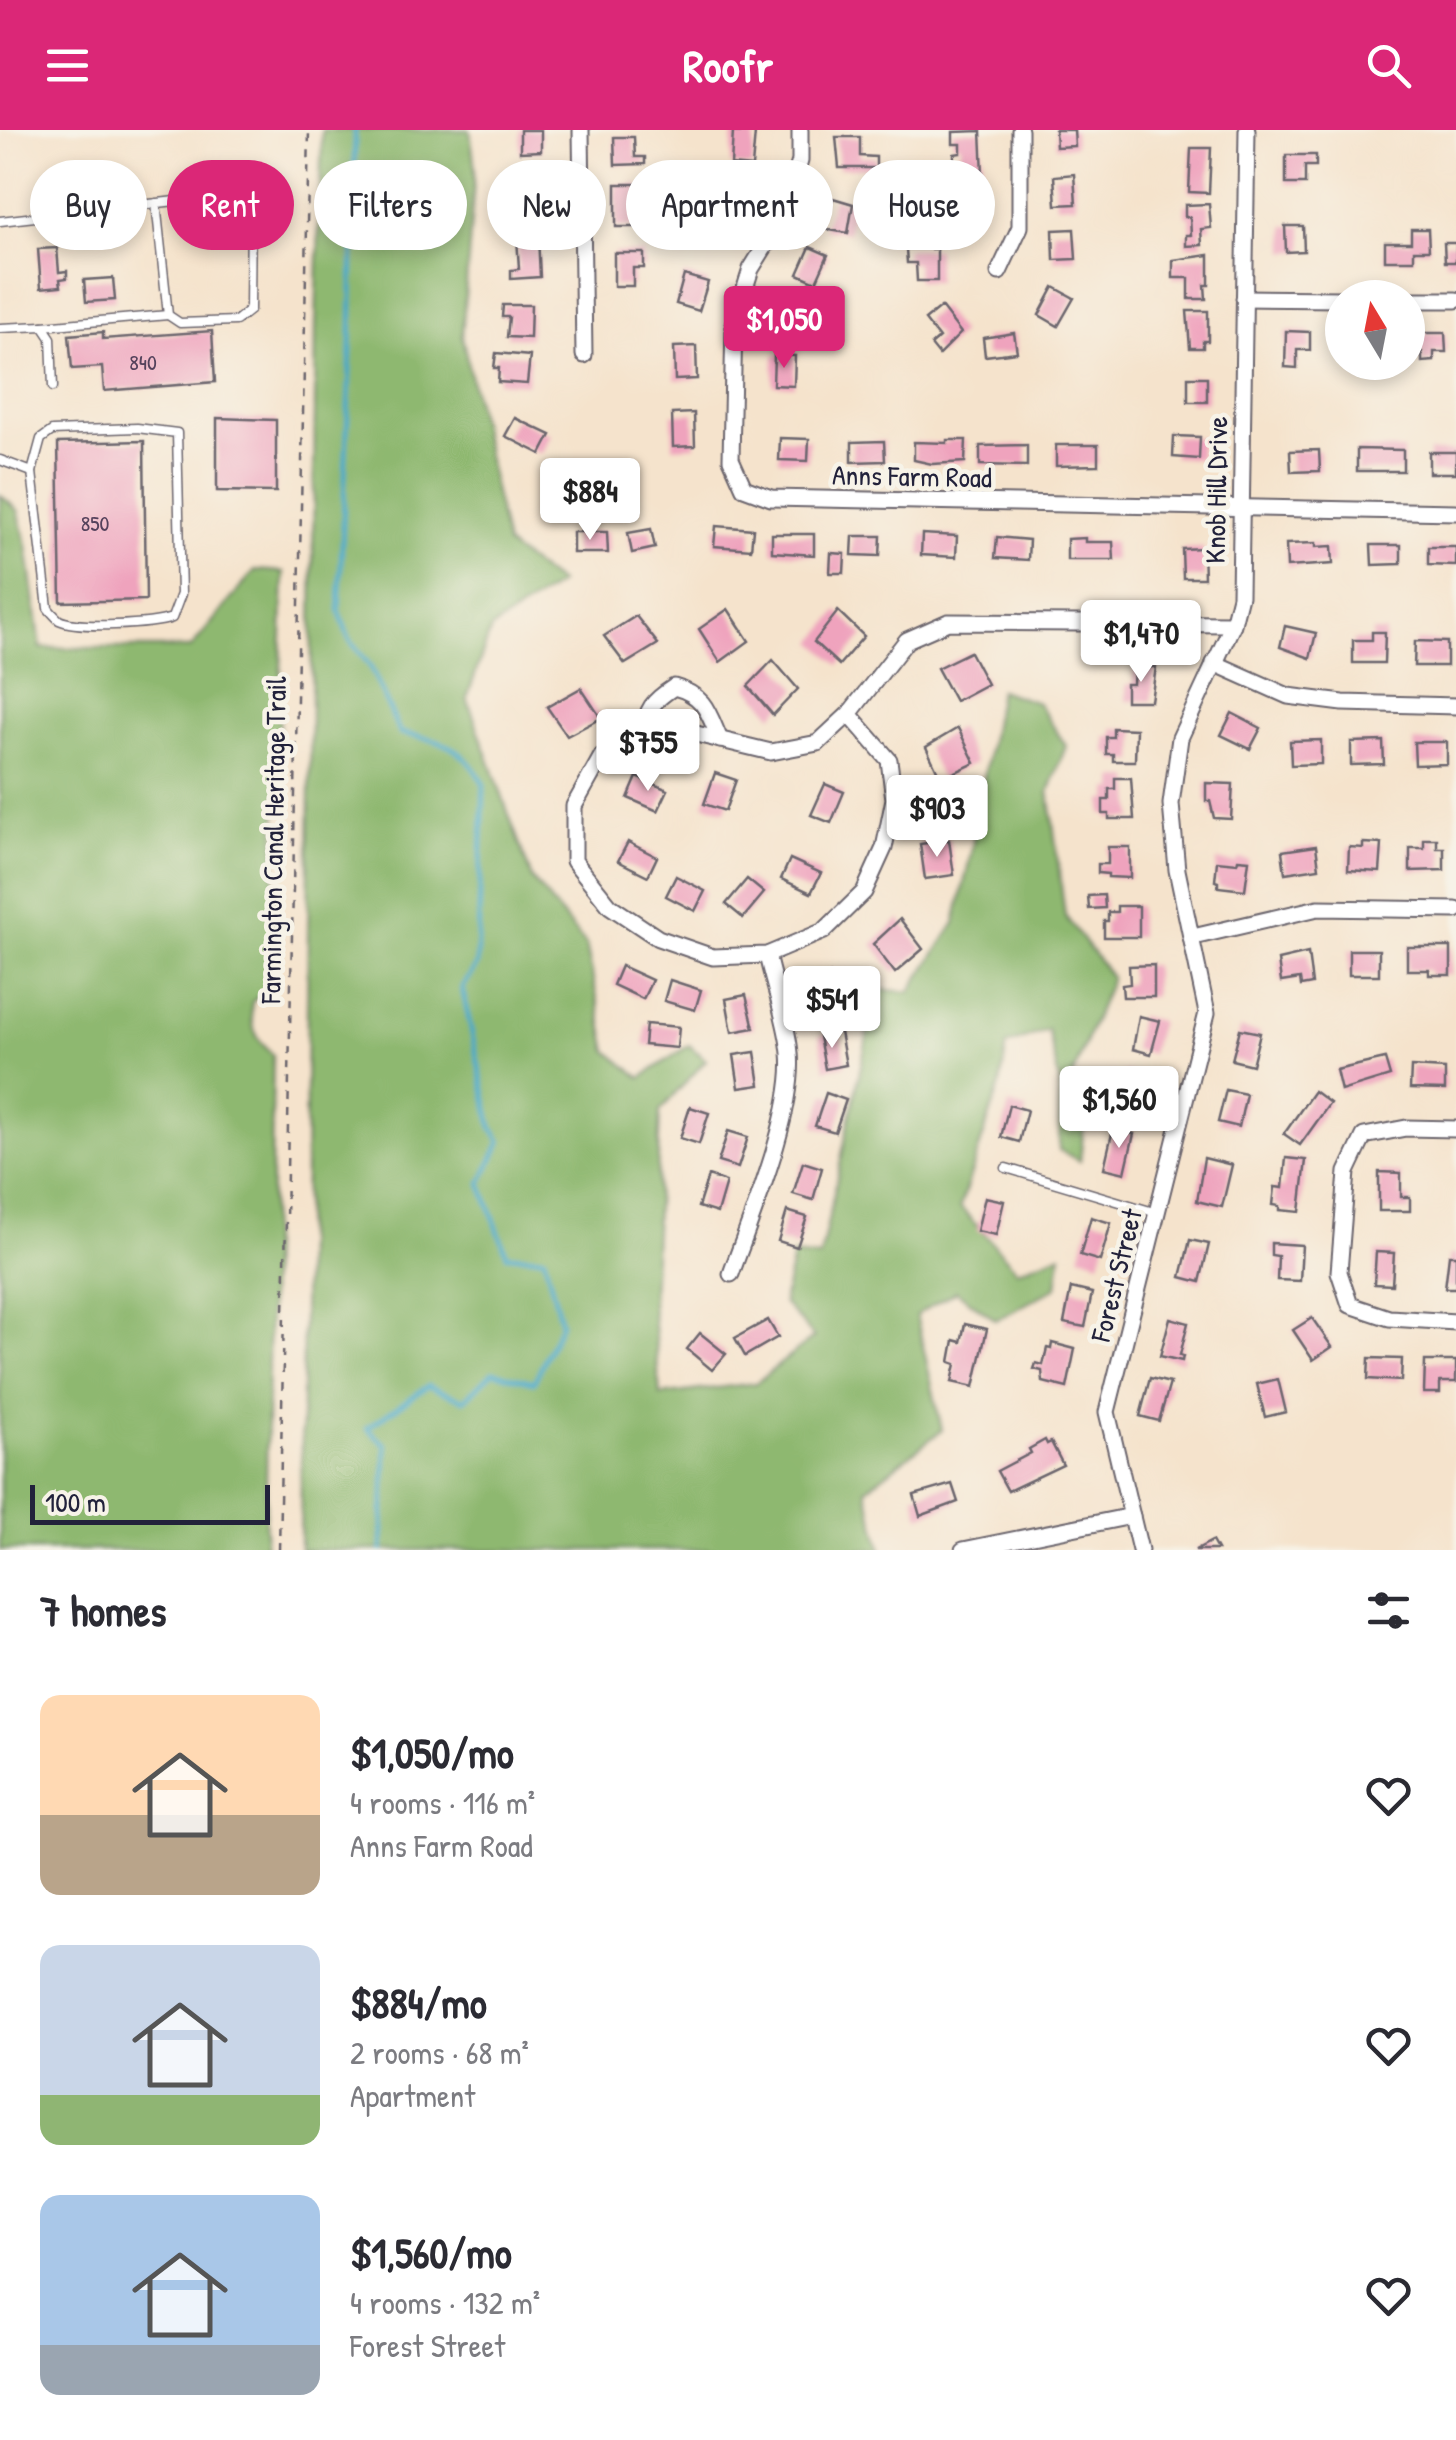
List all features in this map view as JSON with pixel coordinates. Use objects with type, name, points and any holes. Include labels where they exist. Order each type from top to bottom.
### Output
[{"type":"street","points":[[581,130],[584,355]]},
{"type":"street","name":"Anns Farm Road","points":[[800,130],[800,161],[782,219],[751,269],[734,323],[731,460],[744,488],[771,498],[1456,512]]},
{"type":"street","points":[[998,272],[1020,227],[1020,130]]},
{"type":"street","name":"Knob Hill Drive","points":[[1207,1014],[1177,870],[1171,804],[1180,738],[1233,624],[1240,596],[1247,130]]},
{"type":"street","points":[[1244,298],[1325,299]]},
{"type":"street","points":[[1425,300],[1456,300]]},
{"type":"street","points":[[849,714],[890,760],[894,799],[884,848],[864,892],[824,931],[767,956],[713,957],[658,938],[610,906],[574,861],[574,806],[602,756],[645,733],[688,732],[771,752],[818,743],[849,714],[907,640],[948,622],[1233,624]]},
{"type":"street","points":[[1214,663],[1288,696],[1456,706]]},
{"type":"street","points":[[645,733],[645,714],[657,698],[674,687],[693,692],[708,712],[720,740]]},
{"type":"street","points":[[1194,937],[1318,908],[1456,910]]},
{"type":"street","points":[[731,1274],[768,1167],[786,1098],[790,1054],[767,956]]},
{"type":"street","name":"Forest Street","points":[[1140,1550],[1108,1412],[1207,1014]]},
{"type":"street","points":[[1456,1129],[1406,1128],[1364,1136],[1347,1172],[1339,1272],[1350,1305],[1389,1318],[1456,1322]]},
{"type":"street","points":[[962,1550],[1132,1516]]},
{"type":"lane","points":[[0,221],[238,194],[251,206],[250,310],[236,321],[180,323],[168,315],[0,328]]},
{"type":"lane","points":[[156,203],[168,315]]},
{"type":"lane","points":[[43,326],[51,338],[54,387]]},
{"type":"lane","points":[[137,428],[177,433],[182,594],[172,618],[154,624],[76,623],[58,619],[48,608],[32,472],[41,439],[52,430],[137,428]]},
{"type":"lane","points":[[0,460],[32,472]]},
{"type":"lane","points":[[1006,1168],[1157,1213]]},
{"type":"path","name":"Farmington Canal Heritage Trail","points":[[279,1550],[309,130]]},
{"type":"green space","points":[[322,130],[470,130],[475,169],[462,336],[506,545],[559,584],[491,629],[467,698],[532,879],[586,945],[608,1051],[641,1078],[689,1045],[706,1060],[660,1111],[652,1302],[660,1395],[756,1383],[814,1337],[783,1303],[793,1255],[820,1258],[869,1028],[827,1017],[835,986],[910,992],[955,923],[999,690],[1038,703],[1066,746],[1049,792],[1065,916],[1111,977],[1072,1077],[1084,1123],[1080,1161],[1059,1150],[1060,1085],[1048,1030],[1007,1045],[1000,1085],[960,1207],[1017,1270],[1061,1254],[1057,1287],[996,1320],[956,1291],[916,1315],[942,1430],[866,1489],[882,1550],[300,1550],[318,250],[467,250],[467,160],[321,160]]},
{"type":"green space","points":[[0,495],[18,510],[27,545],[41,648],[191,648],[255,570],[284,572],[271,987],[252,1002],[251,1011],[255,1032],[273,1055],[265,1550],[0,1550]]},
{"type":"building","points":[[520,130],[541,130],[541,151],[520,152]]},
{"type":"building","points":[[1055,130],[1074,130],[1075,146],[1056,147]]},
{"type":"building","points":[[981,131],[982,160],[954,160],[954,154],[961,153],[961,144],[953,144],[953,132]]},
{"type":"building","points":[[733,132],[755,133],[753,160],[731,160]]},
{"type":"building","points":[[614,137],[634,137],[635,157],[645,160],[626,160],[626,165],[615,165]]},
{"type":"building","points":[[836,137],[860,137],[860,156],[876,157],[853,160],[853,168],[839,168]]},
{"type":"building","points":[[1191,148],[1211,148],[1209,193],[1189,192]]},
{"type":"building","points":[[1286,155],[1316,155],[1316,166],[1305,166],[1305,184],[1286,184]]},
{"type":"building","points":[[1074,174],[1076,204],[1056,205],[1054,176]]},
{"type":"building","points":[[616,184],[626,184],[626,227],[616,227]]},
{"type":"building","points":[[833,198],[853,204],[848,233],[833,231]]},
{"type":"building","points":[[1209,204],[1211,228],[1201,229],[1202,245],[1186,246],[1186,235],[1191,235],[1185,205]]},
{"type":"building","points":[[1285,226],[1303,226],[1304,251],[1286,252]]},
{"type":"building","points":[[1074,229],[1076,259],[1054,260],[1053,230]]},
{"type":"building","points":[[1411,229],[1428,229],[1429,250],[1414,250],[1414,260],[1385,260],[1385,242],[1411,242]]},
{"type":"building","points":[[1444,243],[1456,243],[1456,262],[1445,262]]},
{"type":"building","points":[[38,250],[57,250],[59,272],[67,271],[67,278],[60,279],[61,286],[41,288]]},
{"type":"building","points":[[518,250],[539,250],[540,277],[511,279],[511,270],[519,269]]},
{"type":"building","points":[[809,250],[828,255],[816,282],[798,274]]},
{"type":"building","points":[[906,250],[937,250],[937,281],[917,281],[916,263],[907,263]]},
{"type":"building","points":[[614,253],[644,253],[644,268],[633,268],[633,286],[614,286]]},
{"type":"building","points":[[1209,255],[1206,299],[1189,299],[1189,278],[1173,278],[1173,260]]},
{"type":"building","points":[[684,275],[708,282],[699,311],[676,304]]},
{"type":"building","points":[[113,278],[115,300],[86,302],[84,280]]},
{"type":"building","points":[[1054,287],[1074,298],[1058,326],[1039,315]]},
{"type":"building","points":[[784,303],[805,305],[802,334],[782,333]]},
{"type":"building","points":[[503,305],[531,305],[530,338],[507,337],[509,317],[502,317]]},
{"type":"building","points":[[941,307],[961,333],[939,355],[931,345],[939,338],[925,320]]},
{"type":"building","points":[[1187,311],[1208,311],[1208,341],[1203,341],[1203,348],[1190,348]]},
{"type":"building","points":[[212,331],[215,382],[104,391],[102,367],[72,369],[69,335],[103,332],[103,339]]},
{"type":"building","points":[[1286,331],[1310,332],[1310,350],[1297,350],[1297,368],[1285,367]]},
{"type":"building","points":[[1014,333],[1017,352],[985,356],[983,338]]},
{"type":"building","points":[[1425,333],[1445,333],[1446,352],[1434,352],[1434,361],[1425,362]]},
{"type":"building","points":[[696,346],[697,379],[675,380],[674,347]]},
{"type":"building","points":[[496,353],[530,356],[527,384],[498,382],[499,368],[494,368]]},
{"type":"building","points":[[774,355],[795,356],[794,386],[773,385]]},
{"type":"building","points":[[1188,377],[1207,377],[1207,402],[1188,402]]},
{"type":"building","points":[[694,413],[695,446],[673,447],[672,414]]},
{"type":"building","points":[[217,418],[276,420],[276,492],[217,491]]},
{"type":"building","points":[[515,418],[551,435],[541,454],[505,436]]},
{"type":"building","points":[[1174,436],[1200,437],[1199,459],[1173,457]]},
{"type":"building","points":[[780,438],[809,439],[808,461],[779,460]]},
{"type":"building","points":[[966,440],[965,462],[932,464],[914,460],[914,442]]},
{"type":"building","points":[[144,441],[146,600],[61,602],[58,443]]},
{"type":"building","points":[[884,441],[885,461],[852,462],[852,442]]},
{"type":"building","points":[[1027,445],[1027,466],[980,465],[980,446]]},
{"type":"building","points":[[1056,445],[1098,445],[1098,465],[1056,466]]},
{"type":"building","points":[[1357,449],[1403,450],[1403,471],[1357,471]]},
{"type":"building","points":[[1319,450],[1320,471],[1291,472],[1290,451]]},
{"type":"building","points":[[1429,452],[1456,452],[1456,473],[1429,473]]},
{"type":"building","points":[[601,471],[604,506],[584,507],[585,472]]},
{"type":"building","points":[[716,526],[753,529],[751,549],[714,546]]},
{"type":"building","points":[[651,529],[655,548],[632,553],[628,533]]},
{"type":"building","points":[[573,532],[607,532],[608,553],[573,553]]},
{"type":"building","points":[[772,534],[814,534],[814,555],[772,552]]},
{"type":"building","points":[[922,534],[957,536],[956,557],[921,555]]},
{"type":"building","points":[[853,536],[881,536],[880,556],[852,555]]},
{"type":"building","points":[[997,537],[1029,540],[1028,560],[995,558]]},
{"type":"building","points":[[1085,538],[1085,542],[1113,542],[1114,560],[1067,560],[1067,539]]},
{"type":"building","points":[[1316,543],[1316,547],[1332,546],[1333,564],[1287,567],[1286,544]]},
{"type":"building","points":[[1371,545],[1401,545],[1401,564],[1372,565]]},
{"type":"building","points":[[1428,547],[1456,547],[1456,566],[1428,565]]},
{"type":"building","points":[[1203,548],[1204,578],[1183,578],[1182,549]]},
{"type":"building","points":[[831,553],[845,554],[844,573],[830,573]]},
{"type":"building","points":[[728,609],[749,641],[720,662],[699,629]]},
{"type":"building","points":[[838,611],[864,636],[839,665],[814,642]]},
{"type":"building","points":[[636,616],[658,644],[625,664],[604,636]]},
{"type":"building","points":[[1285,626],[1316,633],[1310,658],[1280,647]]},
{"type":"building","points":[[1372,632],[1385,632],[1384,663],[1353,663],[1353,640],[1372,640]]},
{"type":"building","points":[[1415,641],[1447,642],[1447,666],[1414,666]]},
{"type":"building","points":[[970,652],[987,684],[955,701],[937,668]]},
{"type":"building","points":[[773,660],[798,689],[773,715],[748,686]]},
{"type":"building","points":[[1134,667],[1156,667],[1151,701],[1126,701],[1126,684],[1133,684]]},
{"type":"building","points":[[581,688],[601,718],[567,736],[547,707]]},
{"type":"building","points":[[1232,713],[1261,728],[1250,749],[1221,735]]},
{"type":"building","points":[[958,728],[975,763],[941,779],[926,747]]},
{"type":"building","points":[[1113,728],[1136,729],[1135,761],[1113,761],[1113,754],[1106,754],[1106,737],[1113,737]]},
{"type":"building","points":[[1321,740],[1321,764],[1291,765],[1290,741]]},
{"type":"building","points":[[1383,741],[1384,764],[1351,765],[1351,742]]},
{"type":"building","points":[[1414,742],[1447,742],[1447,764],[1415,765]]},
{"type":"building","points":[[715,773],[736,780],[725,811],[704,804]]},
{"type":"building","points":[[637,777],[668,790],[658,811],[628,798]]},
{"type":"building","points":[[1115,778],[1131,778],[1134,819],[1109,819],[1109,814],[1103,814],[1103,800],[1109,800],[1109,789],[1115,789]]},
{"type":"building","points":[[1206,783],[1233,784],[1231,819],[1214,818],[1210,801],[1206,801]]},
{"type":"building","points":[[825,784],[844,792],[831,823],[811,815]]},
{"type":"building","points":[[1424,839],[1437,839],[1437,848],[1444,848],[1444,870],[1410,871],[1410,848],[1424,848]]},
{"type":"building","points":[[949,840],[954,875],[925,879],[920,844]]},
{"type":"building","points":[[628,842],[657,857],[648,876],[618,861]]},
{"type":"building","points":[[1363,843],[1382,844],[1380,872],[1348,870],[1349,847],[1363,848]]},
{"type":"building","points":[[1316,846],[1319,868],[1285,873],[1282,851]]},
{"type":"building","points":[[1108,847],[1130,847],[1130,878],[1098,873],[1098,864],[1108,864]]},
{"type":"building","points":[[790,859],[821,873],[811,893],[781,879]]},
{"type":"building","points":[[1238,859],[1249,860],[1245,890],[1218,887],[1217,861],[1237,863]]},
{"type":"building","points":[[676,876],[705,891],[695,911],[666,896]]},
{"type":"building","points":[[747,879],[764,893],[743,918],[726,904]]},
{"type":"building","points":[[1104,895],[1105,908],[1089,909],[1088,896]]},
{"type":"building","points":[[1117,906],[1139,906],[1139,937],[1104,937],[1104,921],[1108,921],[1108,912],[1117,912]]},
{"type":"building","points":[[900,919],[923,949],[895,973],[873,944]]},
{"type":"building","points":[[1407,947],[1451,947],[1451,975],[1407,970]]},
{"type":"building","points":[[1349,950],[1379,950],[1379,975],[1349,975]]},
{"type":"building","points":[[1308,953],[1312,984],[1301,986],[1300,979],[1281,982],[1278,960]]},
{"type":"building","points":[[1154,965],[1154,997],[1123,997],[1122,985],[1130,984],[1129,966]]},
{"type":"building","points":[[621,966],[652,980],[643,999],[613,985]]},
{"type":"building","points":[[830,974],[836,1010],[814,1013],[808,978]]},
{"type":"building","points":[[670,980],[701,990],[695,1010],[664,1001]]},
{"type":"building","points":[[746,995],[754,1028],[732,1032],[726,999]]},
{"type":"building","points":[[1139,1016],[1160,1021],[1151,1054],[1133,1049]]},
{"type":"building","points":[[646,1024],[679,1027],[677,1048],[644,1045]]},
{"type":"building","points":[[1240,1029],[1260,1033],[1252,1065],[1232,1060]]},
{"type":"building","points":[[840,1032],[846,1065],[825,1069],[819,1036]]},
{"type":"building","points":[[755,1052],[760,1085],[739,1088],[734,1055]]},
{"type":"building","points":[[1385,1059],[1390,1076],[1341,1091],[1336,1070]]},
{"type":"building","points":[[1411,1067],[1445,1069],[1445,1090],[1410,1089]]},
{"type":"building","points":[[1124,1072],[1145,1077],[1136,1111],[1115,1106]]},
{"type":"building","points":[[1226,1090],[1246,1094],[1239,1127],[1218,1122]]},
{"type":"building","points":[[1314,1091],[1330,1103],[1300,1145],[1284,1134]]},
{"type":"building","points":[[826,1093],[846,1100],[835,1132],[815,1126]]},
{"type":"building","points":[[1009,1105],[1027,1110],[1019,1142],[1001,1137]]},
{"type":"building","points":[[690,1107],[709,1113],[699,1144],[680,1138]]},
{"type":"building","points":[[1113,1129],[1134,1134],[1125,1173],[1104,1168]]},
{"type":"building","points":[[728,1131],[748,1137],[738,1168],[718,1162]]},
{"type":"building","points":[[1204,1158],[1232,1165],[1222,1207],[1197,1201]]},
{"type":"building","points":[[1286,1158],[1306,1160],[1300,1212],[1280,1210],[1280,1206],[1273,1205],[1275,1187],[1283,1188]]},
{"type":"building","points":[[803,1162],[822,1168],[813,1200],[793,1194]]},
{"type":"building","points":[[1379,1172],[1401,1173],[1401,1197],[1410,1197],[1410,1211],[1379,1211]]},
{"type":"building","points":[[708,1176],[726,1182],[717,1213],[698,1207]]},
{"type":"building","points":[[985,1197],[1004,1201],[996,1235],[977,1231]]},
{"type":"building","points":[[787,1211],[807,1217],[797,1247],[778,1241]]},
{"type":"building","points":[[1091,1217],[1111,1223],[1100,1261],[1080,1255]]},
{"type":"building","points":[[1190,1240],[1209,1244],[1200,1282],[1181,1277]]},
{"type":"building","points":[[1271,1243],[1302,1245],[1300,1281],[1277,1280],[1278,1256],[1271,1255]]},
{"type":"building","points":[[1376,1252],[1394,1253],[1392,1285],[1374,1284]]},
{"type":"building","points":[[1449,1255],[1456,1255],[1456,1288],[1445,1288]]},
{"type":"building","points":[[1071,1288],[1092,1293],[1085,1327],[1064,1323]]},
{"type":"building","points":[[1170,1318],[1188,1323],[1182,1361],[1160,1356]]},
{"type":"building","points":[[1312,1318],[1332,1347],[1313,1360],[1293,1330]]},
{"type":"building","points":[[768,1320],[778,1337],[745,1356],[735,1338]]},
{"type":"building","points":[[965,1324],[987,1329],[974,1387],[952,1382],[956,1364],[950,1362],[954,1340],[961,1342]]},
{"type":"building","points":[[700,1333],[726,1354],[712,1370],[687,1349]]},
{"type":"building","points":[[1052,1343],[1075,1349],[1067,1388],[1043,1382],[1042,1371],[1034,1369],[1036,1363],[1043,1365]]},
{"type":"building","points":[[1369,1358],[1402,1359],[1401,1381],[1368,1379]]},
{"type":"building","points":[[1425,1361],[1456,1361],[1456,1382],[1440,1382],[1440,1393],[1424,1393]]},
{"type":"building","points":[[1150,1378],[1170,1383],[1159,1421],[1140,1416]]},
{"type":"building","points":[[1278,1379],[1286,1412],[1265,1417],[1257,1384]]},
{"type":"building","points":[[1045,1440],[1047,1444],[1051,1442],[1063,1465],[1008,1491],[997,1471],[1031,1453],[1029,1449]]},
{"type":"building","points":[[952,1484],[958,1502],[920,1516],[914,1495]]},
{"type":"building","points":[[1212,1541],[1217,1550],[1195,1550]]},
{"type":"waterway","points":[[355,130],[351,345],[339,610],[349,639],[370,666],[400,733],[428,739],[460,753],[484,785],[477,965],[462,988],[492,1127],[501,1142],[481,1183],[507,1255],[544,1257],[561,1323],[534,1382],[493,1372],[464,1400],[428,1386],[367,1428],[386,1445],[382,1550]]}]
